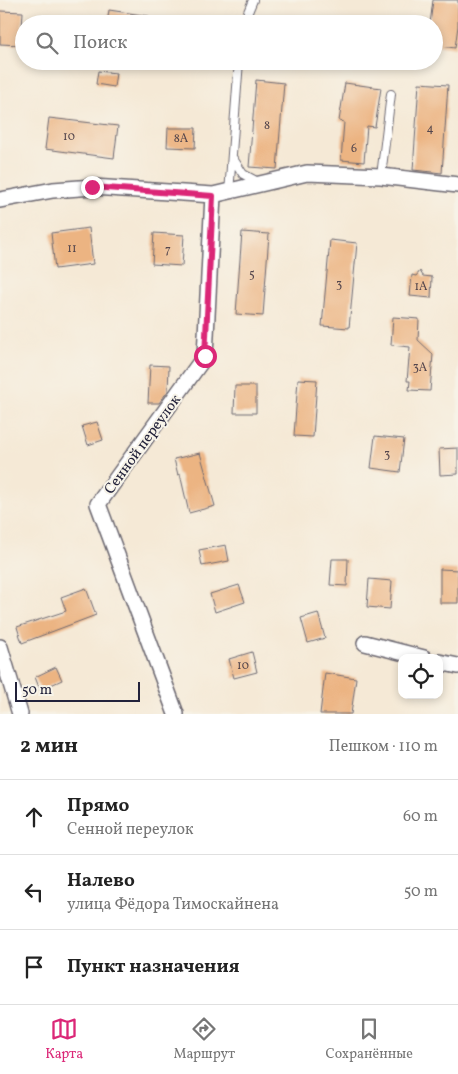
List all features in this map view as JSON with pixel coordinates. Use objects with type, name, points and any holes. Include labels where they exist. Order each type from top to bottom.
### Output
[{"type":"street","points":[[0,200],[53,190],[92,187],[213,196],[307,173],[381,176],[458,185]]},
{"type":"street","name":"Сенной переулок","points":[[176,714],[98,504],[205,356],[213,196]]},
{"type":"street","points":[[365,643],[408,654]]},
{"type":"street","points":[[0,647],[20,714]]},
{"type":"street","points":[[443,663],[458,666]]},
{"type":"lane","points":[[247,15],[254,0]]},
{"type":"lane","points":[[229,192],[238,70]]},
{"type":"lane","points":[[381,176],[391,94]]},
{"type":"lane","points":[[232,156],[244,174],[262,184]]},
{"type":"building","points":[[433,0],[458,0],[458,26],[455,48],[443,46],[443,15],[431,15]]},
{"type":"building","points":[[109,10],[142,15],[108,15]]},
{"type":"building","points":[[0,11],[23,12],[23,15],[15,15],[15,45],[0,44]]},
{"type":"building","points":[[98,71],[116,73],[114,87],[96,84]]},
{"type":"building","points":[[256,80],[284,83],[277,169],[249,167]]},
{"type":"building","points":[[345,83],[381,88],[375,127],[367,126],[364,162],[341,160],[344,122],[339,121]]},
{"type":"building","points":[[419,83],[448,85],[442,173],[413,170]]},
{"type":"building","points":[[49,118],[118,126],[114,158],[45,149]]},
{"type":"building","points":[[168,128],[196,128],[195,148],[167,147]]},
{"type":"building","points":[[89,228],[93,264],[55,269],[51,233]]},
{"type":"building","points":[[242,232],[269,234],[263,316],[236,314]]},
{"type":"building","points":[[154,233],[184,235],[182,266],[152,264]]},
{"type":"building","points":[[330,240],[357,243],[349,328],[322,326]]},
{"type":"building","points":[[420,271],[423,276],[432,277],[431,298],[410,296],[412,275],[416,276]]},
{"type":"building","points":[[393,317],[419,319],[418,340],[433,354],[430,391],[409,390],[410,381],[407,381],[410,347],[391,345]]},
{"type":"building","points":[[150,365],[169,366],[168,391],[159,403],[148,403]]},
{"type":"building","points":[[298,379],[317,380],[313,437],[294,436]]},
{"type":"building","points":[[235,386],[256,386],[256,413],[234,413]]},
{"type":"building","points":[[97,422],[103,440],[88,445],[82,426]]},
{"type":"building","points":[[375,436],[404,439],[400,472],[371,468]]},
{"type":"building","points":[[458,448],[458,474],[440,475],[439,449]]},
{"type":"building","points":[[200,453],[215,506],[189,513],[180,474],[178,475],[174,459]]},
{"type":"building","points":[[226,545],[229,561],[202,566],[199,550]]},
{"type":"building","points":[[332,559],[348,559],[347,586],[330,585]]},
{"type":"building","points":[[440,569],[458,570],[458,603],[440,603]]},
{"type":"building","points":[[369,579],[392,581],[390,609],[367,607]]},
{"type":"building","points":[[239,585],[245,602],[215,612],[210,594]]},
{"type":"building","points":[[86,588],[96,615],[22,643],[17,627],[66,611],[61,597]]},
{"type":"building","points":[[318,613],[325,638],[308,643],[301,618]]},
{"type":"building","points":[[252,652],[257,672],[234,678],[229,659]]},
{"type":"building","points":[[56,667],[62,680],[40,690],[35,677]]},
{"type":"building","points":[[325,673],[356,678],[351,714],[320,714]]},
{"type":"route","points":[[92,187],[213,196],[205,356]]}]
